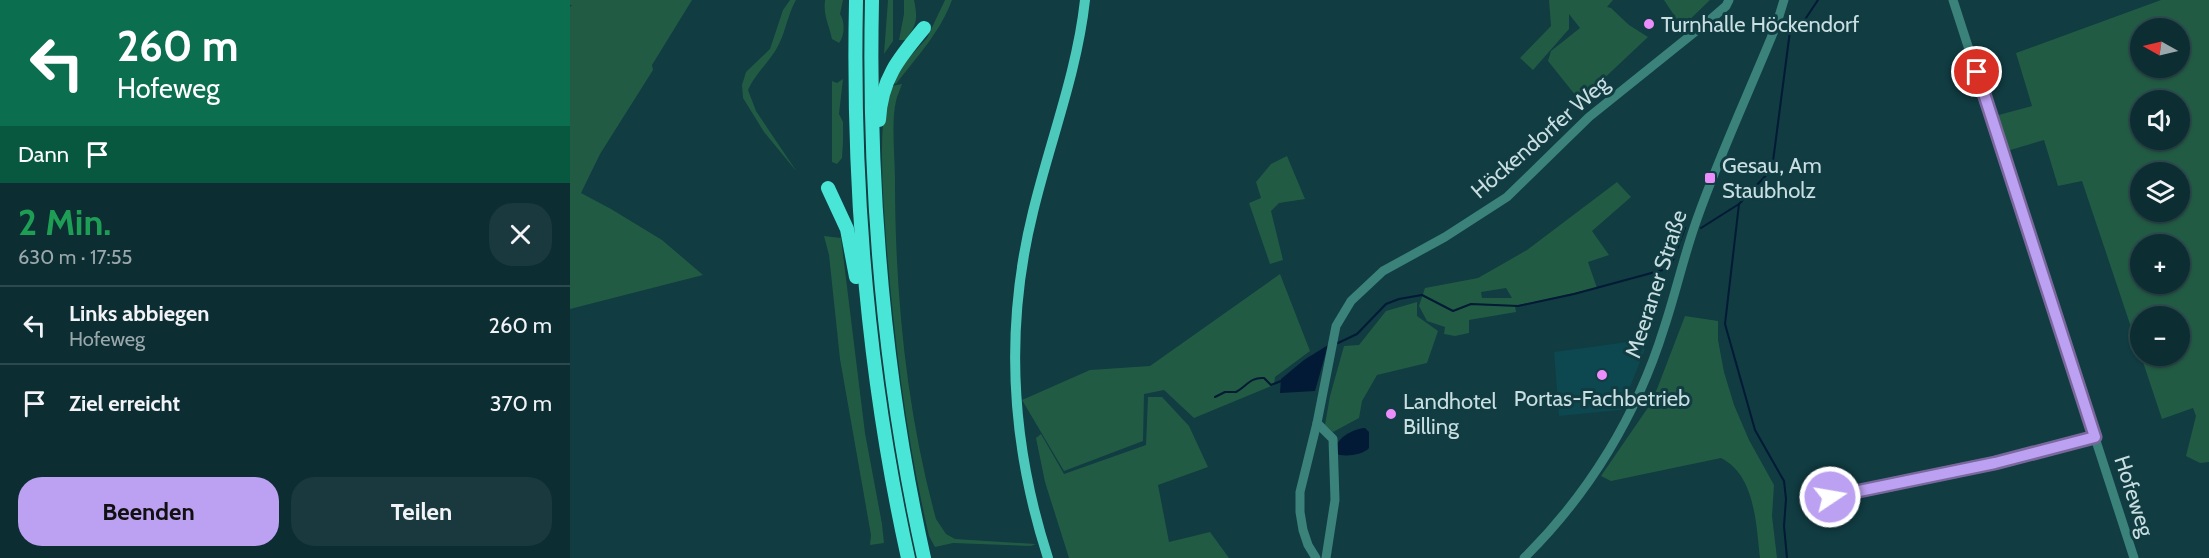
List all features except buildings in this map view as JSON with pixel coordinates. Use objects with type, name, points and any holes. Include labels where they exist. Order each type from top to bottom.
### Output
[{"type":"highway","points":[[856,0],[856,152],[866,303],[880,410],[907,552]]},
{"type":"highway","points":[[872,0],[872,154],[878,258],[888,355],[906,467],[924,558]]},
{"type":"highway","points":[[872,154],[879,126],[882,97],[890,71],[924,28]]},
{"type":"highway","points":[[828,188],[847,229],[857,283],[866,303]]},
{"type":"main road","points":[[1048,558],[1022,455],[1016,406],[1016,321],[1024,250],[1042,177],[1073,72],[1085,0]]},
{"type":"street","name":"Höckendorfer Weg","points":[[1316,558],[1303,530],[1300,492],[1317,423],[1336,326],[1351,301],[1383,271],[1445,237],[1507,197],[1589,117],[1711,19],[1726,6],[1729,0]]},
{"type":"street","name":"Meeraner Straße","points":[[1524,558],[1567,511],[1589,481],[1619,432],[1644,381],[1664,329],[1696,220],[1776,26],[1784,0]]},
{"type":"street","name":"Hofeweg","points":[[1953,0],[2134,558]]},
{"type":"street","points":[[1317,423],[1333,439],[1335,501],[1326,558]]},
{"type":"street","points":[[1830,497],[1995,463],[2095,437]]},
{"type":"shaded area","points":[[1649,339],[1621,410],[1559,416],[1554,352]]},
{"type":"shaded area","points":[[1328,345],[1315,391],[1280,393],[1281,379],[1304,360]]},
{"type":"shaded area","points":[[1365,428],[1369,432],[1369,448],[1358,454],[1339,455],[1335,453],[1337,443],[1341,439],[1355,430]]},
{"type":"green space","points":[[570,0],[692,0],[652,65],[653,70],[600,154],[581,193],[662,240],[703,275],[570,309],[570,7],[572,5],[570,5]]},
{"type":"green space","points":[[790,0],[796,0],[779,44],[748,90],[756,111],[797,172],[764,132],[743,98],[742,85],[746,72],[770,49],[783,10]]},
{"type":"green space","points":[[825,0],[843,0],[840,14],[844,28],[839,43],[832,39]]},
{"type":"green space","points":[[888,0],[893,0],[893,41],[884,54]]},
{"type":"green space","points":[[904,0],[914,0],[916,21],[906,40],[899,40],[904,14]]},
{"type":"green space","points":[[945,0],[952,0],[934,34],[896,84],[892,82],[907,60],[927,38]]},
{"type":"green space","points":[[1549,0],[1613,0],[1607,7],[1648,37],[1580,101],[1548,61],[1551,51],[1580,28],[1569,14],[1569,29],[1533,70],[1520,58],[1551,26]]},
{"type":"green space","points":[[1664,0],[1710,0],[1682,27]]},
{"type":"green space","points":[[2161,0],[2209,0],[2209,462],[2200,463],[2186,456],[2196,416],[2193,408],[2162,419],[2144,366],[2190,366],[2190,306],[2130,306],[2130,324],[2082,181],[2058,186],[2044,140],[2007,151],[1995,116],[2032,106],[2016,53]]},
{"type":"green space","points":[[843,79],[839,114],[843,122],[842,158],[837,164],[832,162],[832,81],[837,83]]},
{"type":"green space","points":[[902,84],[896,101],[893,129],[900,308],[917,436],[936,519],[946,534],[955,539],[1036,544],[1031,546],[953,543],[935,547],[929,536],[914,465],[898,358],[884,210],[882,148],[884,107],[887,87]]},
{"type":"green space","points":[[1287,156],[1305,199],[1279,203],[1271,211],[1283,260],[1270,264],[1249,203],[1261,198],[1256,182],[1271,164]]},
{"type":"green space","points":[[1617,182],[1631,197],[1592,231],[1609,255],[1588,262],[1597,288],[1515,306],[1516,312],[1469,320],[1469,333],[1455,336],[1444,334],[1445,327],[1427,321],[1419,306],[1425,288],[1478,278],[1527,250]],"holes":[[[1506,288],[1512,298],[1482,298],[1481,292]]]},
{"type":"green space","points":[[824,236],[841,238],[865,433],[884,543],[870,545],[871,535],[840,359],[829,255]]},
{"type":"green space","points":[[1280,274],[1310,351],[1275,377],[1274,385],[1194,418],[1164,390],[1144,394],[1143,441],[1064,471],[1022,400],[1090,370],[1150,366]]},
{"type":"green space","points":[[1417,302],[1417,316],[1438,331],[1427,363],[1377,375],[1362,401],[1359,418],[1333,432],[1325,425],[1330,396],[1344,346],[1359,345],[1386,311]]},
{"type":"green space","points":[[1685,316],[1718,321],[1718,340],[1724,372],[1734,405],[1749,440],[1774,485],[1772,516],[1777,558],[1760,558],[1755,515],[1747,488],[1741,476],[1721,458],[1611,481],[1601,476],[1647,409]]},
{"type":"green space","points":[[1148,397],[1162,397],[1189,426],[1208,467],[1158,485],[1169,542],[1210,532],[1229,558],[1069,558],[1045,482],[1036,438],[1041,434],[1064,474],[1146,445]]},
{"type":"waterway","points":[[1787,558],[1784,481],[1755,430],[1725,324],[1739,204],[1772,169],[1790,31],[1806,18],[1818,0]]},
{"type":"waterway","points":[[1701,228],[1739,204]]},
{"type":"waterway","points":[[1338,343],[1357,334],[1386,304],[1399,299],[1422,295],[1453,311],[1471,304],[1518,306],[1574,294],[1670,268],[1685,228]]},
{"type":"waterway","points":[[1215,397],[1225,392],[1236,392],[1255,379],[1264,378],[1271,385],[1281,381]]},
{"type":"place","name":"Turnhalle Höckendorf","points":[[1649,24]]},
{"type":"place","name":"Gesau, Am Staubholz","points":[[1710,178]]},
{"type":"place","name":"Portas-Fachbetrieb","points":[[1602,375]]},
{"type":"place","name":"Landhotel Billing","points":[[1391,414]]},
{"type":"route","points":[[1830,497],[1995,463],[2095,437],[1977,72]]}]
